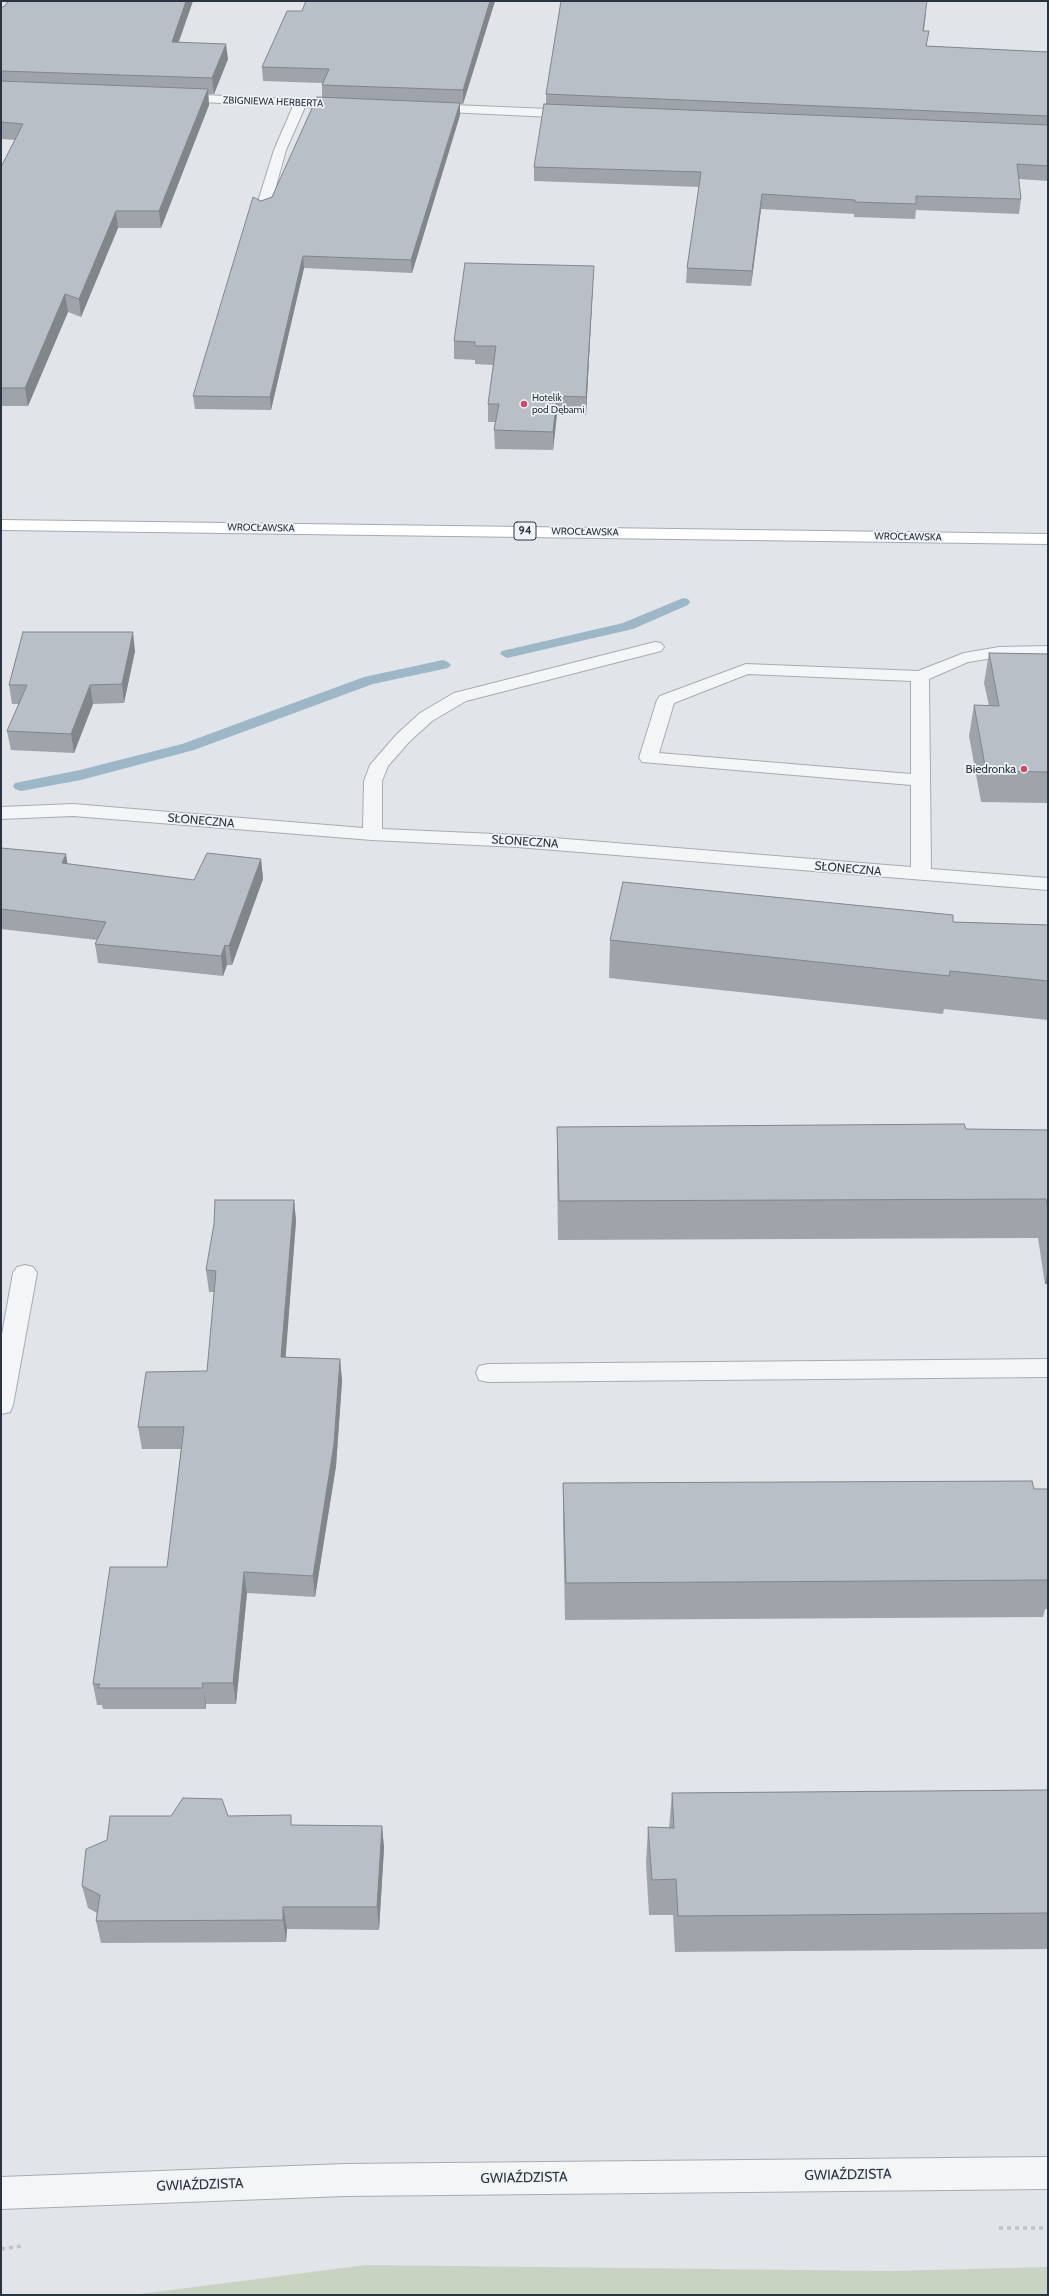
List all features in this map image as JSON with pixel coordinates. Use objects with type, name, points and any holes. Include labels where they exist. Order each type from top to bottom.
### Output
[{"type":"main road","name":"WROCŁAWSKA","points":[[1,525],[1048,539]]},
{"type":"street","name":"ZBIGNIEWA HERBERTA","points":[[165,97],[357,105]]},
{"type":"street","points":[[263,208],[280,150],[301,103]]},
{"type":"street","points":[[421,108],[588,115]]},
{"type":"street","points":[[372,834],[371,792],[373,781],[380,765],[403,738],[426,717],[460,697],[655,647]]},
{"type":"street","points":[[920,780],[648,758],[666,700],[746,670],[920,676],[964,658],[999,652],[1048,651]]},
{"type":"street","points":[[920,676],[921,875]]},
{"type":"street","name":"SŁONECZNA","points":[[1,813],[73,810],[372,834],[517,841],[921,875],[1048,884]]},
{"type":"street","points":[[1,1406],[25,1273]]},
{"type":"street","points":[[488,1373],[1048,1368]]},
{"type":"street","name":"GWIAŹDZISTA","points":[[1,2193],[345,2180],[1048,2173]]},
{"type":"green space","points":[[366,2265],[891,2271],[1048,2267],[1048,2295],[132,2295]]},
{"type":"building","points":[[8,1],[186,1],[172,42],[226,44],[212,78],[1,71],[1,8],[6,5]]},
{"type":"building","points":[[306,1],[490,1],[463,90],[322,85],[329,69],[262,67],[287,11],[302,11]]},
{"type":"building","points":[[561,1],[927,1],[923,31],[929,31],[926,46],[1048,52],[1048,116],[546,94]]},
{"type":"building","points":[[1,81],[208,89],[159,211],[116,211],[79,299],[65,294],[25,388],[1,388],[1,167],[23,124],[1,122]]},
{"type":"building","points":[[317,97],[460,103],[411,260],[303,256],[270,397],[193,396],[253,197],[261,201],[272,197]]},
{"type":"building","points":[[544,104],[1048,125],[1048,166],[1017,164],[1021,199],[916,196],[916,204],[855,202],[855,200],[762,194],[752,271],[687,268],[701,172],[534,167]]},
{"type":"building","points":[[465,263],[594,266],[586,397],[557,396],[553,432],[494,430],[499,404],[488,404],[496,346],[475,346],[475,342],[454,341]]},
{"type":"building","points":[[23,632],[133,632],[122,684],[90,685],[71,734],[7,731],[27,685],[9,685]]},
{"type":"building","name":"Biedronka","points":[[989,653],[1048,654],[1048,772],[986,771],[974,705],[999,706]]},
{"type":"building","points":[[1,848],[66,854],[62,863],[194,880],[207,853],[261,859],[229,946],[225,945],[221,956],[95,944],[106,922],[1,909]]},
{"type":"building","points":[[623,882],[953,915],[953,922],[1048,925],[1048,981],[950,971],[949,976],[610,940]]},
{"type":"building","points":[[964,1124],[966,1129],[1048,1130],[1048,1210],[1046,1199],[559,1201],[557,1127]]},
{"type":"building","points":[[215,1200],[294,1200],[281,1357],[340,1359],[334,1444],[313,1576],[244,1572],[233,1683],[202,1683],[203,1688],[98,1688],[100,1684],[93,1684],[110,1567],[167,1567],[184,1427],[138,1427],[146,1372],[207,1371],[216,1271],[206,1270],[214,1224]]},
{"type":"building","points":[[1032,1481],[1034,1489],[1048,1489],[1048,1580],[566,1583],[563,1483]]},
{"type":"building","points":[[1048,1790],[1048,1913],[678,1916],[676,1879],[652,1880],[648,1827],[674,1828],[672,1793]]},
{"type":"building","points":[[183,1798],[222,1799],[228,1816],[291,1815],[291,1825],[382,1826],[377,1907],[283,1907],[283,1920],[96,1921],[100,1895],[82,1886],[86,1849],[107,1840],[110,1816],[171,1816]]},
{"type":"waterway","points":[[507,654],[628,626],[683,602]]},
{"type":"waterway","points":[[21,786],[81,775],[188,747],[369,680],[443,665]]},
{"type":"place","name":"Hotelik pod Dębami","points":[[524,404]]},
{"type":"place","name":"Biedronka","points":[[1024,769]]}]
